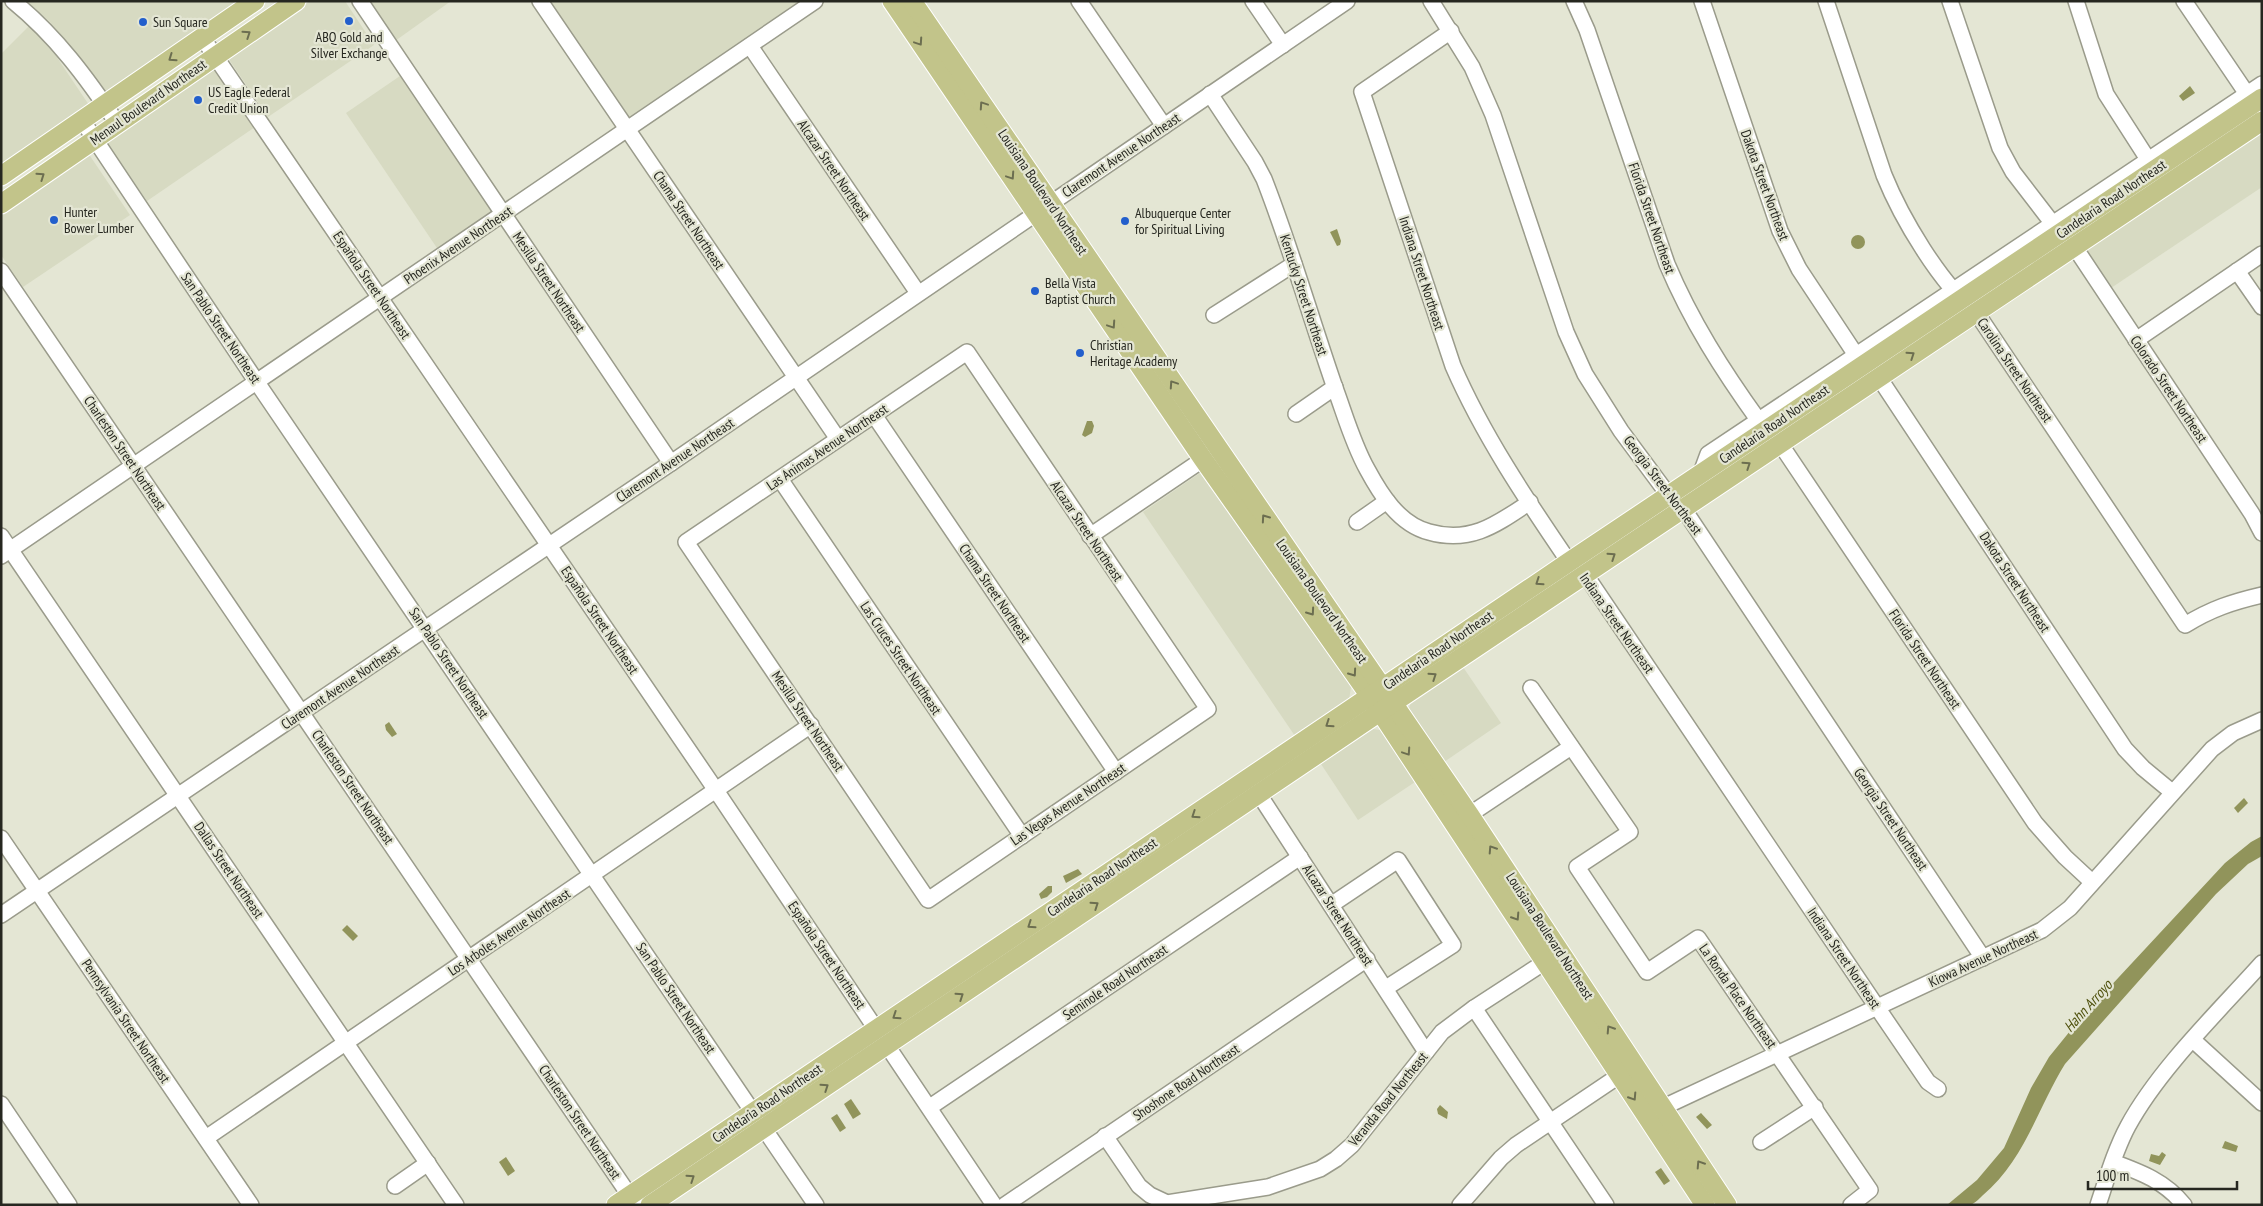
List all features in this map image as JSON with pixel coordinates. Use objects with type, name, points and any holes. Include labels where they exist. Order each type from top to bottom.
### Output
[{"type":"main road","name":"Menaul Boulevard Northeast","points":[[1,176],[255,1]]},
{"type":"main road","name":"Menaul Boulevard Northeast","points":[[1,204],[296,1]]},
{"type":"main road","name":"Louisiana Boulevard Northeast","points":[[892,1],[1043,208],[1462,819],[1627,1070],[1663,1108],[1727,1205]]},
{"type":"main road","name":"Louisiana Boulevard Northeast","points":[[912,1],[1043,208]]},
{"type":"main road","name":"Candelaria Road Northeast","points":[[650,1205],[888,1044],[1254,786],[1381,700],[1568,562],[1868,364],[1956,295],[2254,96]]},
{"type":"main road","name":"Candelaria Road Northeast","points":[[1868,364],[1976,312],[2262,120]]},
{"type":"main road","name":"Candelaria Road Northeast","points":[[1381,700],[1586,574],[1683,508],[1769,430]]},
{"type":"main road","name":"Candelaria Road Northeast","points":[[627,1202],[754,1112],[877,1029],[1254,786]]},
{"type":"main road","name":"Louisiana Boulevard Northeast","points":[[1627,1070],[1645,1116],[1705,1205]]},
{"type":"street","points":[[13,1],[38,21],[76,63],[117,123]]},
{"type":"street","name":"Mesilla Street Northeast","points":[[360,1],[671,463]]},
{"type":"street","name":"Chama Street Northeast","points":[[540,1],[838,439]]},
{"type":"street","name":"Phoenix Avenue Northeast","points":[[6,553],[815,1]]},
{"type":"street","points":[[1078,1],[1164,126]]},
{"type":"street","points":[[1253,1],[1283,45]]},
{"type":"street","name":"Claremont Avenue Northeast","points":[[1,915],[671,463],[1347,1]]},
{"type":"street","name":"Georgia Street Northeast","points":[[1431,1],[1472,67],[1493,115],[1566,332],[1585,374],[1621,431],[1668,495],[1683,508],[1983,958]]},
{"type":"street","name":"Florida Street Northeast","points":[[1574,1],[1588,30],[1667,264],[1681,297],[1707,344],[1769,430],[2035,823],[2065,857],[2092,882]]},
{"type":"street","name":"Dakota Street Northeast","points":[[1702,1],[1780,231],[1799,269],[1868,364],[2125,749],[2143,768],[2172,792]]},
{"type":"street","name":"Carolina Street Northeast","points":[[1826,1],[1894,199],[1956,295],[1976,312],[2185,625],[2218,606],[2262,594]]},
{"type":"street","name":"Colorado Street Northeast","points":[[1950,1],[2000,148],[2013,172],[2056,228],[2074,246],[2252,514],[2262,533]]},
{"type":"street","points":[[2076,1],[2106,94],[2149,161]]},
{"type":"street","points":[[2184,1],[2254,96]]},
{"type":"street","name":"Indiana Street Northeast","points":[[1451,31],[1362,92],[1452,366],[1482,427],[1568,562],[1586,574],[1928,1082],[1938,1089]]},
{"type":"street","name":"Española Street Northeast","points":[[202,37],[888,1044],[994,1205]]},
{"type":"street","name":"Alcazar Street Northeast","points":[[750,46],[918,294]]},
{"type":"street","points":[[2056,228],[2149,161],[2254,96],[2262,84]]},
{"type":"street","name":"Kentucky Street Northeast","points":[[1210,94],[1255,162],[1264,179],[1357,450],[1387,501],[1398,515],[1412,525],[1428,532],[1457,536],[1488,529],[1530,502]]},
{"type":"street","name":"San Pablo Street Northeast","points":[[82,120],[256,382],[593,874],[816,1205]]},
{"type":"street","points":[[2136,340],[2262,254]]},
{"type":"street","points":[[1214,315],[1294,264]]},
{"type":"street","points":[[2237,270],[2262,307]]},
{"type":"street","name":"Charleston Street Northeast","points":[[1,271],[469,958],[627,1202]]},
{"type":"street","name":"Alcazar Street Northeast","points":[[967,352],[1208,709]]},
{"type":"street","name":"Las Animas Avenue Northeast","points":[[686,542],[967,352]]},
{"type":"street","points":[[1296,414],[1335,387]]},
{"type":"street","name":"Chama Street Northeast","points":[[874,415],[1116,772]]},
{"type":"street","points":[[1090,536],[1211,455]]},
{"type":"street","name":"Las Cruces Street Northeast","points":[[780,479],[1022,836]]},
{"type":"street","points":[[1357,522],[1387,501]]},
{"type":"street","name":"Dallas Street Northeast","points":[[1,536],[6,553],[179,795],[456,1205]]},
{"type":"street","name":"Mesilla Street Northeast","points":[[686,542],[928,900]]},
{"type":"street","name":"La Ronda Place Northeast","points":[[1532,688],[1630,832],[1578,867],[1647,972],[1698,938],[1870,1190],[1851,1205]]},
{"type":"street","name":"Las Vegas Avenue Northeast","points":[[928,900],[1208,709]]},
{"type":"street","name":"Kiowa Avenue Northeast","points":[[1645,1116],[2042,930],[2062,916],[2212,748],[2233,733],[2262,720]]},
{"type":"street","name":"Los Arboles Avenue Northeast","points":[[206,1138],[811,725]]},
{"type":"street","points":[[1462,819],[1571,746]]},
{"type":"street","name":"Alcazar Street Northeast","points":[[1254,786],[1426,1052]]},
{"type":"street","name":"Pennsylvania Street Northeast","points":[[1,838],[251,1205]]},
{"type":"street","name":"Seminole Road Northeast","points":[[930,1107],[1300,858]]},
{"type":"street","points":[[1331,905],[1398,860],[1453,945],[1386,988]]},
{"type":"street","name":"Veranda Road Northeast","points":[[1105,1136],[1139,1186],[1150,1195],[1167,1203],[1268,1187],[1300,1178],[1336,1159],[1352,1145],[1442,1032],[1474,1008],[1553,957]]},
{"type":"street","name":"Shoshone Road Northeast","points":[[1005,1205],[1367,959]]},
{"type":"street","points":[[2098,1205],[2112,1162],[2128,1127],[2148,1093],[2262,963]]},
{"type":"street","points":[[1474,1008],[1606,1205]]},
{"type":"street","points":[[2193,1040],[2262,1103]]},
{"type":"street","points":[[1460,1205],[1501,1158],[1516,1145],[1627,1070]]},
{"type":"street","points":[[1,1104],[69,1205]]},
{"type":"street","points":[[1761,1142],[1815,1107]]},
{"type":"street","points":[[2112,1162],[2148,1174],[2163,1184],[2184,1205]]},
{"type":"street","points":[[395,1186],[428,1163]]},
{"type":"shaded area","points":[[27,1],[243,1],[110,92],[105,93],[50,22]]},
{"type":"shaded area","points":[[310,1],[345,1],[374,45],[268,117],[228,58]]},
{"type":"shaded area","points":[[367,1],[451,1],[395,41]]},
{"type":"shaded area","points":[[548,1],[800,1],[628,119]]},
{"type":"shaded area","points":[[29,26],[56,56],[89,105],[1,164],[1,54]]},
{"type":"shaded area","points":[[211,69],[216,71],[255,127],[147,201],[106,142]]},
{"type":"shaded area","points":[[400,76],[496,212],[439,251],[346,113]]},
{"type":"shaded area","points":[[2190,86],[2195,93],[2183,101],[2179,96]]},
{"type":"shaded area","points":[[2262,127],[2262,187],[2111,288],[2084,248]]},
{"type":"shaded area","points":[[88,153],[130,215],[23,287],[1,255],[1,211]]},
{"type":"shaded area","points":[[1337,229],[1341,241],[1340,245],[1337,246],[1330,232]]},
{"type":"shaded area","points":[[1858,235],[1863,237],[1865,242],[1863,247],[1858,249],[1853,247],[1851,242],[1853,237]]},
{"type":"shaded area","points":[[1087,421],[1092,421],[1094,426],[1092,433],[1085,437],[1082,435]]},
{"type":"shaded area","points":[[1200,473],[1351,687],[1349,700],[1295,736],[1143,512]]},
{"type":"shaded area","points":[[1463,667],[1501,723],[1444,762],[1409,708],[1412,700]]},
{"type":"shaded area","points":[[389,722],[397,734],[392,737],[386,730],[385,725]]},
{"type":"shaded area","points":[[1373,729],[1380,730],[1415,782],[1358,820],[1321,764]]},
{"type":"shaded area","points":[[2244,798],[2248,803],[2238,813],[2234,808]]},
{"type":"shaded area","points":[[2262,836],[2262,856],[2248,864],[2216,894],[2065,1064],[2020,1150],[1997,1182],[1972,1204],[1947,1205],[1977,1180],[2004,1148],[2031,1088],[2049,1057],[2079,1020],[2225,863],[2251,842]]},
{"type":"shaded area","points":[[1078,869],[1082,874],[1066,883],[1063,876]]},
{"type":"shaded area","points":[[1048,886],[1052,886],[1052,892],[1047,897],[1041,899],[1039,894]]},
{"type":"shaded area","points":[[347,925],[358,936],[353,941],[342,930]]},
{"type":"shaded area","points":[[851,1099],[861,1114],[853,1119],[844,1104]]},
{"type":"shaded area","points":[[1440,1105],[1448,1112],[1447,1119],[1438,1114],[1437,1109]]},
{"type":"shaded area","points":[[1701,1113],[1712,1125],[1707,1129],[1696,1117]]},
{"type":"shaded area","points":[[837,1114],[846,1128],[840,1132],[831,1118]]},
{"type":"shaded area","points":[[2225,1141],[2238,1146],[2236,1152],[2222,1148]]},
{"type":"shaded area","points":[[2162,1152],[2166,1155],[2160,1165],[2149,1161],[2151,1154],[2159,1156]]},
{"type":"shaded area","points":[[506,1157],[515,1171],[508,1176],[499,1162]]},
{"type":"shaded area","points":[[1661,1168],[1670,1181],[1664,1185],[1655,1172]]},
{"type":"place","name":"ABQ Gold and Silver Exchange","points":[[349,21]]},
{"type":"place","name":"Sun Square","points":[[143,22]]},
{"type":"place","name":"US Eagle Federal Credit Union","points":[[198,100]]},
{"type":"place","name":"Hunter Bower Lumber","points":[[54,220]]},
{"type":"place","name":"Albuquerque Center for Spiritual Living","points":[[1125,221]]},
{"type":"place","name":"Bella Vista Baptist Church","points":[[1035,291]]},
{"type":"place","name":"Christian Heritage Academy","points":[[1080,353]]},
{"type":"water label","name":"Hahn Arroyo","points":[[2088,1006]]}]
